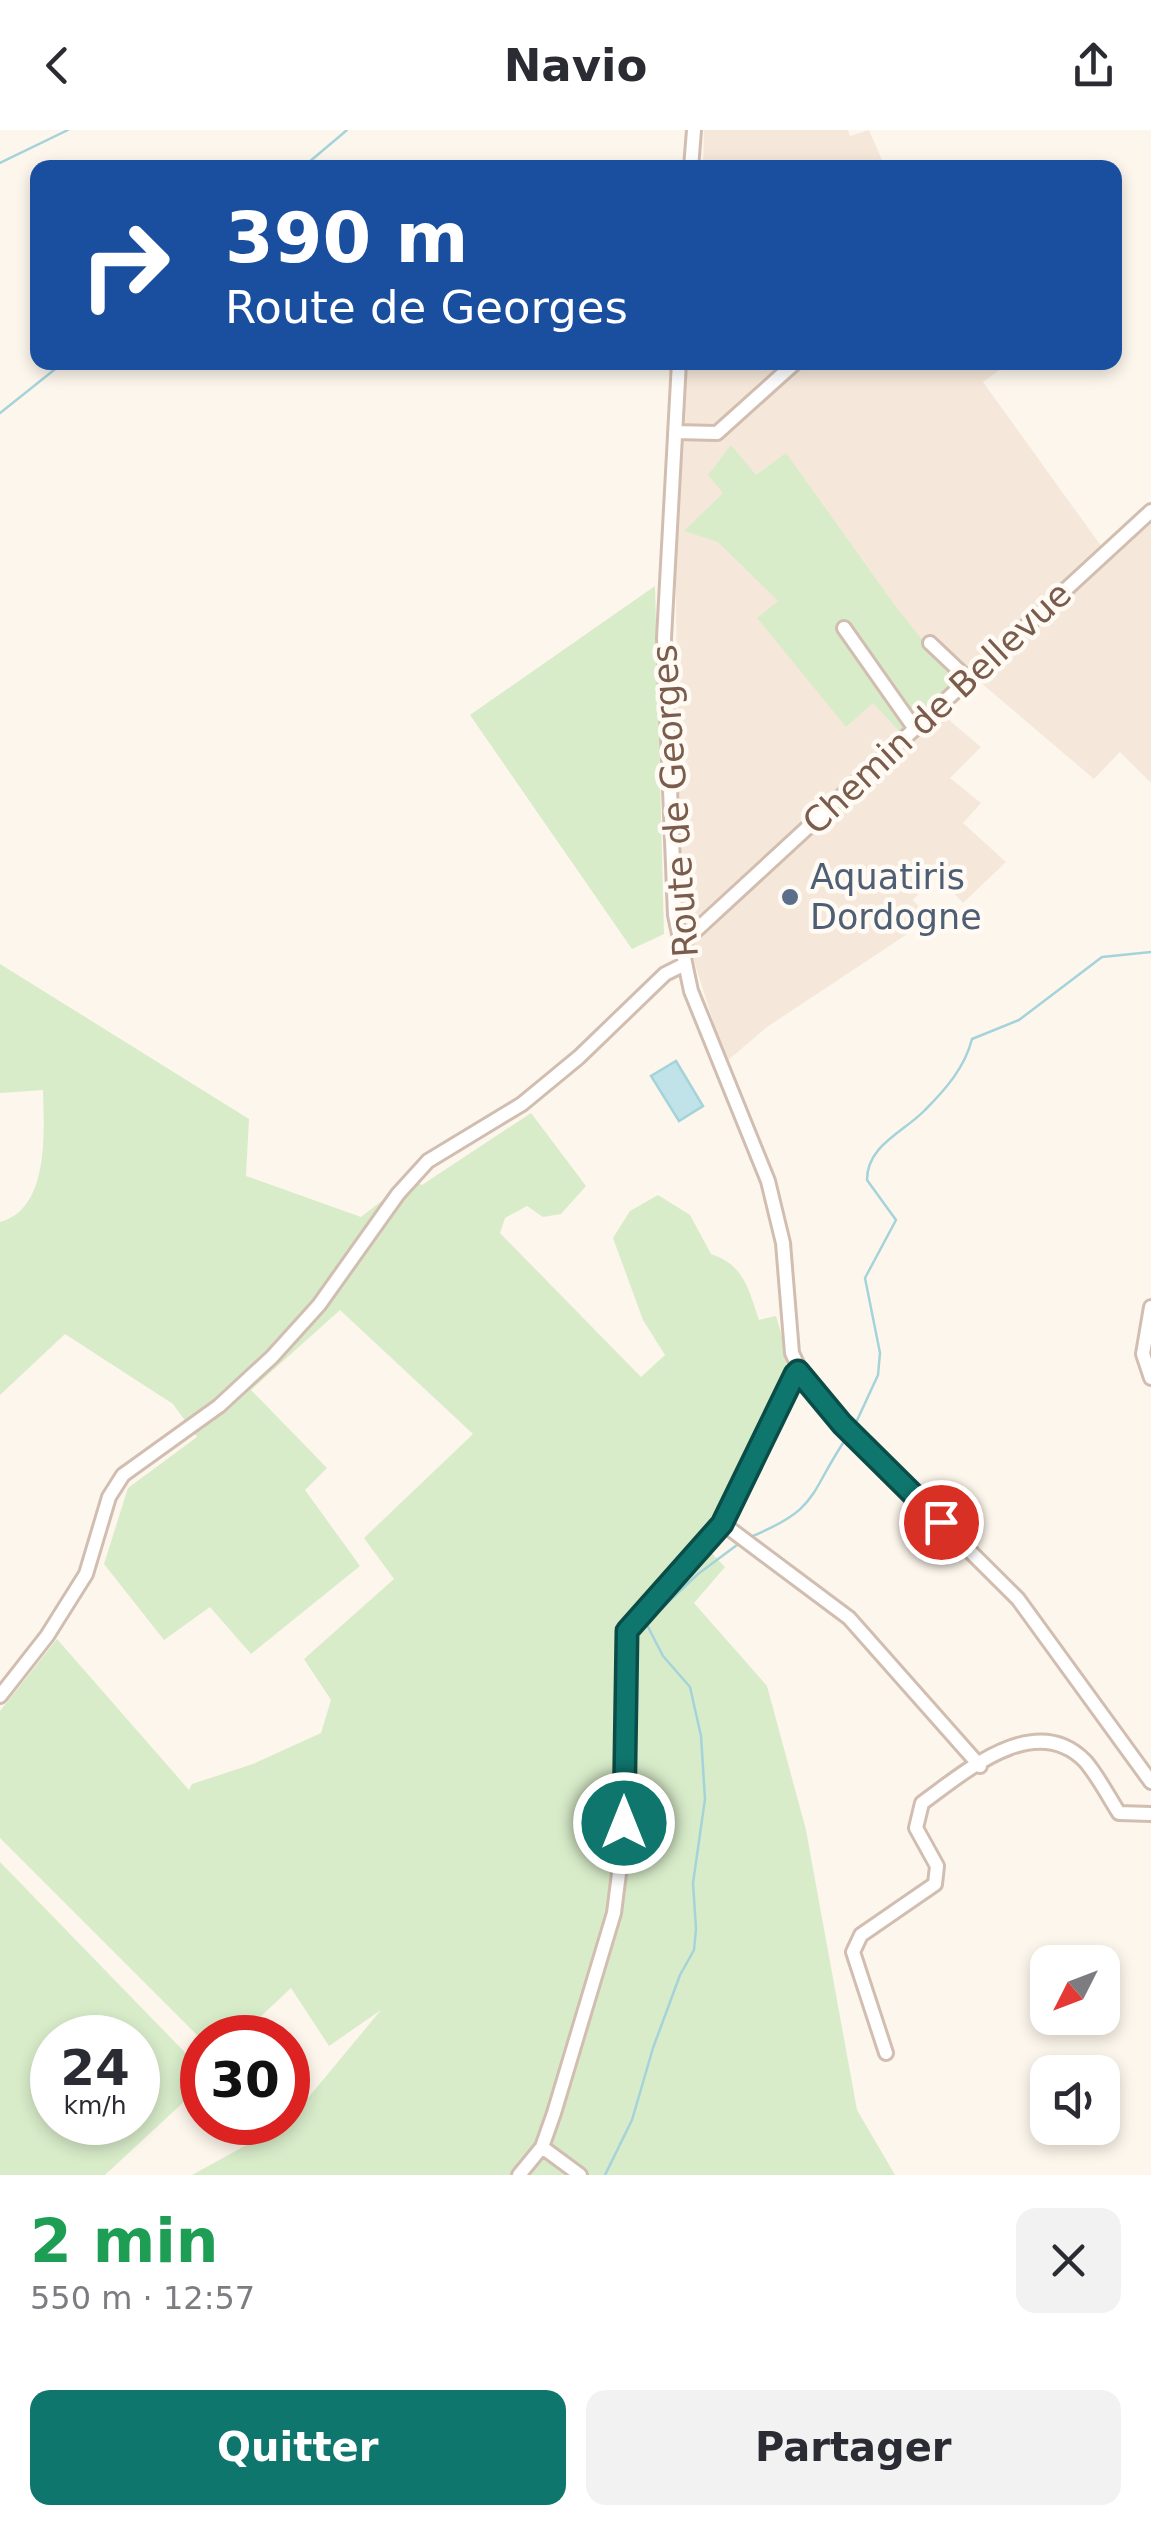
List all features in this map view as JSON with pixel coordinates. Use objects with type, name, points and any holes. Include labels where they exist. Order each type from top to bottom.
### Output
[{"type":"street","points":[[692,160],[694,130]]},
{"type":"street","name":"Route de Georges","points":[[678,370],[664,638],[679,946],[768,1181],[783,1242],[785,1308],[798,1371],[842,1424],[1018,1599],[1151,1782]]},
{"type":"street","points":[[674,432],[717,434],[787,370]]},
{"type":"street","name":"Chemin de Bellevue","points":[[679,946],[1151,511]]},
{"type":"street","points":[[844,628],[914,729]]},
{"type":"street","points":[[930,644],[968,680]]},
{"type":"street","points":[[0,1696],[47,1636],[86,1574],[108,1497],[123,1474],[234,1395],[272,1357],[320,1305],[398,1194],[428,1162],[522,1104],[579,1058],[665,974],[683,965]]},
{"type":"street","points":[[1151,1307],[1147,1352],[1151,1378]]},
{"type":"street","points":[[519,2175],[542,2147],[614,1913],[624,1834],[627,1631],[722,1524],[798,1371]]},
{"type":"street","points":[[722,1524],[849,1618],[980,1766]]},
{"type":"street","points":[[886,2053],[861,1981],[856,1942],[935,1884],[937,1866],[919,1837],[918,1811],[924,1801],[1008,1746],[1043,1740],[1082,1759],[1119,1813],[1151,1814]]},
{"type":"street","points":[[542,2147],[580,2175]]},
{"type":"shaded area","points":[[704,130],[848,130],[850,136],[869,130],[882,160],[703,160]]},
{"type":"shaded area","points":[[686,370],[999,370],[983,382],[1109,557],[1151,519],[1151,783],[1120,752],[1094,779],[980,682],[943,715],[981,747],[950,778],[981,803],[963,823],[1006,862],[963,903],[936,874],[913,900],[930,919],[767,1027],[726,1062],[680,917],[675,529]]},
{"type":"green space","points":[[731,445],[756,475],[786,453],[896,607],[956,682],[900,732],[873,703],[846,727],[757,618],[778,601],[718,542],[684,531],[723,493],[708,475]]},
{"type":"green space","points":[[655,586],[664,934],[632,949],[470,715]]},
{"type":"green space","points":[[0,964],[249,1119],[246,1176],[361,1217],[410,1179],[422,1185],[531,1113],[586,1186],[561,1214],[543,1217],[527,1206],[505,1218],[500,1233],[641,1377],[665,1355],[643,1320],[613,1238],[630,1211],[658,1195],[690,1215],[711,1254],[738,1271],[759,1320],[776,1316],[788,1356],[784,1377],[718,1514],[699,1540],[725,1567],[694,1603],[767,1686],[806,1830],[857,2110],[895,2175],[192,2175],[246,2145],[310,2145],[310,2096],[381,2010],[329,2046],[291,1988],[262,2015],[180,2018],[0,1838],[0,1711],[57,1639],[189,1790],[192,1784],[253,1764],[321,1733],[331,1700],[304,1659],[394,1579],[364,1538],[473,1434],[340,1310],[251,1390],[327,1468],[305,1490],[360,1566],[251,1654],[210,1607],[164,1640],[104,1564],[128,1488],[197,1437],[173,1404],[65,1334],[0,1395],[0,1222],[28,1202],[36,1185],[44,1126],[43,1090],[0,1093]]},
{"type":"green space","points":[[0,1862],[149,2015],[30,2015],[30,2145],[137,2145],[105,2175],[0,2175]]},
{"type":"green space","points":[[160,2027],[180,2047],[180,2105],[160,2124]]},
{"type":"water","points":[[676,1061],[703,1106],[679,1121],[651,1076]]},
{"type":"waterway","points":[[0,163],[68,130]]},
{"type":"waterway","points":[[311,160],[347,130]]},
{"type":"waterway","points":[[0,413],[54,370]]},
{"type":"waterway","points":[[854,1427],[878,1375],[880,1353],[865,1278],[896,1220],[867,1180],[873,1157],[947,1086],[965,1059],[972,1039],[1019,1020],[1102,957],[1151,952]]},
{"type":"waterway","points":[[748,1538],[801,1508],[847,1437]]},
{"type":"waterway","points":[[605,2175],[632,2120],[653,2048],[680,1975],[694,1950],[696,1929],[693,1883],[705,1799],[701,1736],[690,1687],[663,1656],[646,1623],[698,1574],[741,1542]]},
{"type":"place","name":"Aquatiris Dordogne","points":[[790,897]]},
{"type":"route","points":[[624,1823],[627,1631],[636,1616],[674,1580],[722,1524],[798,1371],[894,1479],[941,1522]]}]
